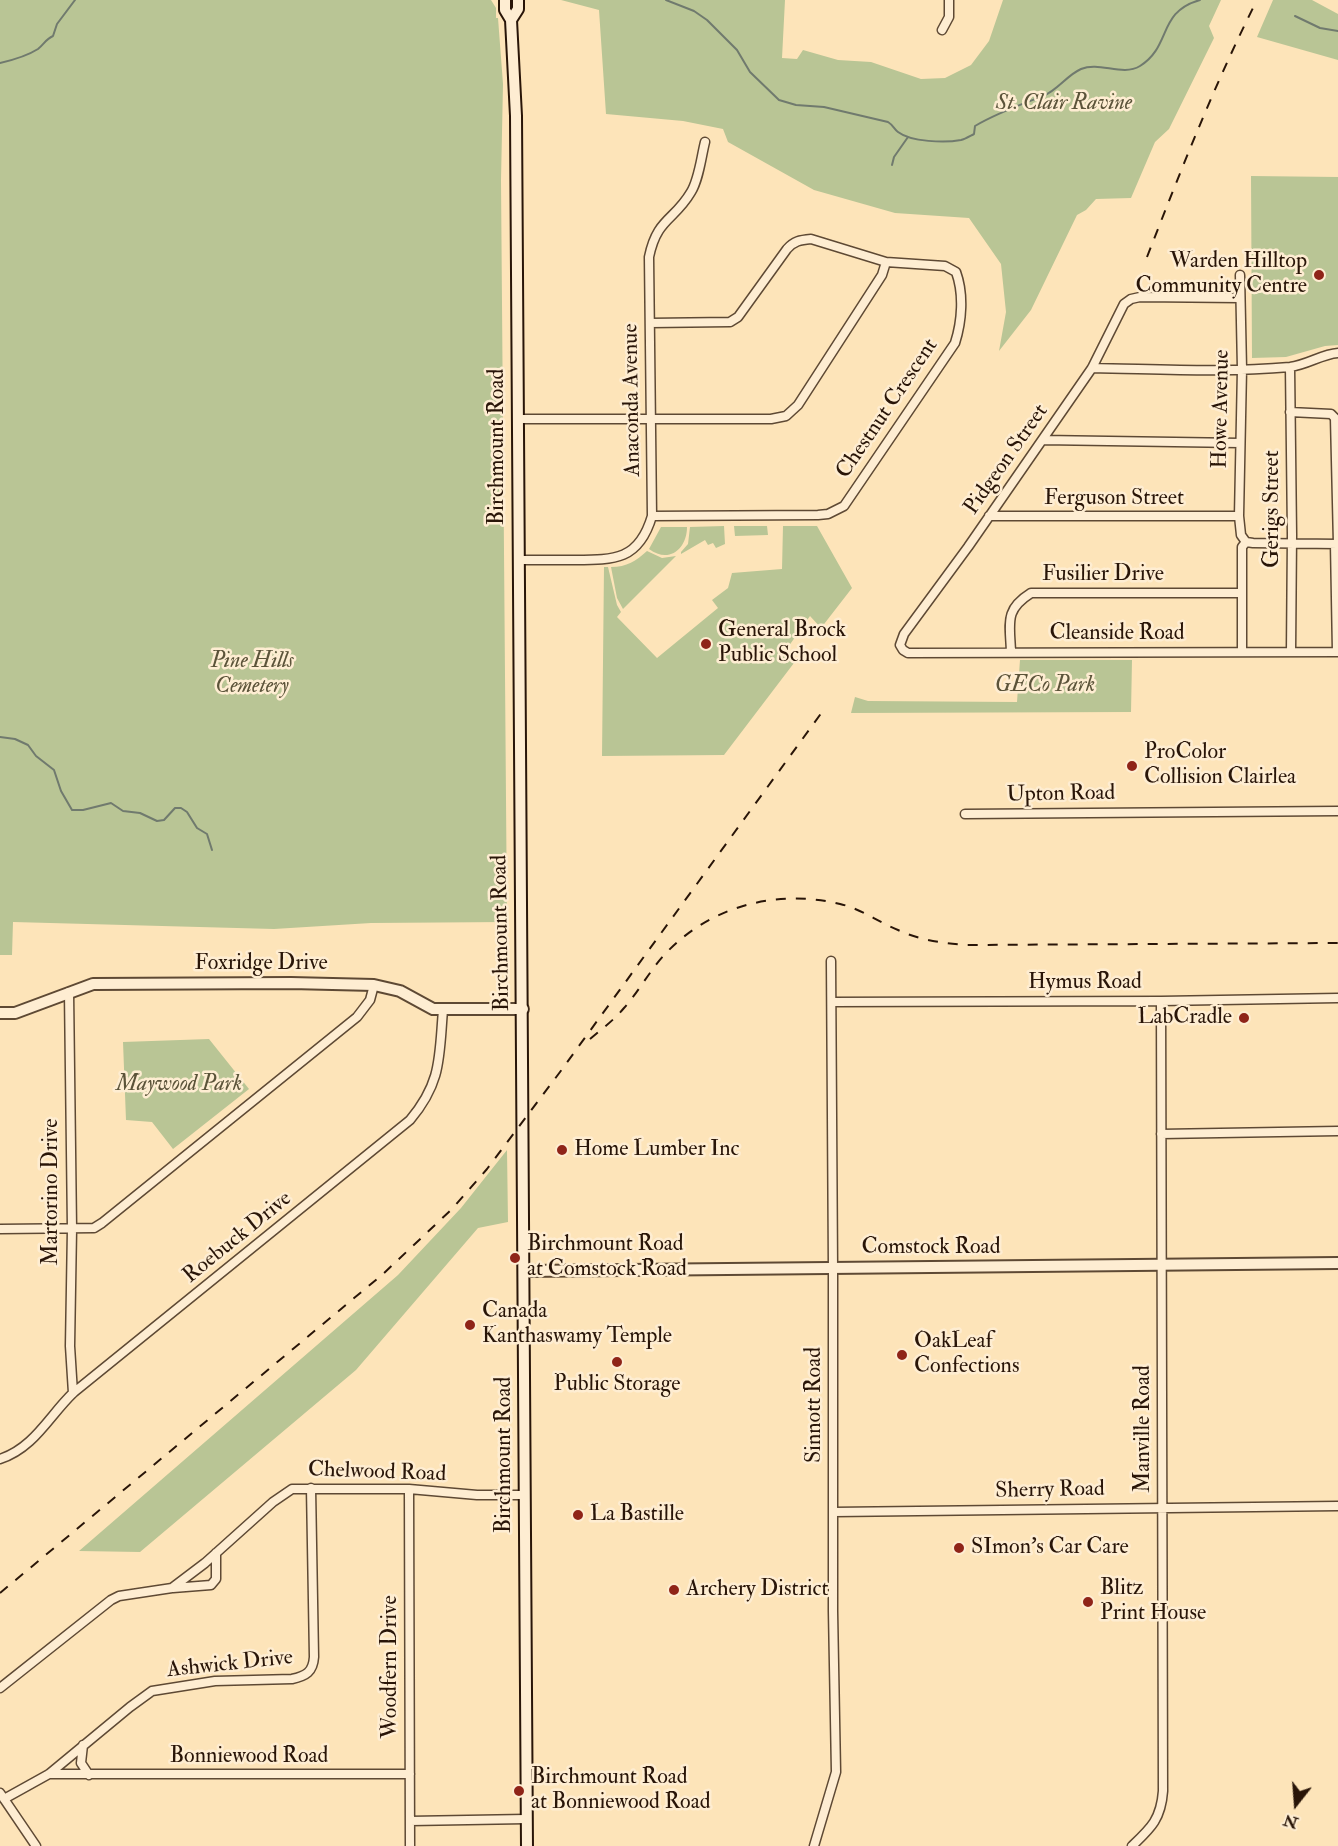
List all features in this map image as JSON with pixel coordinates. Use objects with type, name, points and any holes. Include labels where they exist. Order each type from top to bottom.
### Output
[{"type":"main road","name":"Birchmount Road","points":[[505,0],[505,10],[511,20],[516,116],[527,1846]]},
{"type":"main road","name":"Birchmount Road","points":[[511,20],[518,9],[518,0]]},
{"type":"main road","name":"Foxridge Drive","points":[[0,1013],[15,1013],[93,984],[332,983],[374,985],[394,989],[434,1009],[523,1009]]},
{"type":"main road","name":"Comstock Road","points":[[524,1271],[1338,1263]]},
{"type":"street","points":[[942,30],[949,17],[949,0]]},
{"type":"street","name":"Anaconda Avenue","points":[[518,560],[619,558],[630,552],[640,542],[652,516],[649,257],[653,240],[661,225],[685,201],[693,189],[705,142]]},
{"type":"street","name":"Chestnut Crescent","points":[[650,323],[722,323],[738,317],[787,249],[794,242],[801,240],[810,239],[886,262],[945,266],[956,272],[961,287],[960,328],[955,343],[844,506],[828,514],[818,515],[652,516]]},
{"type":"street","points":[[518,419],[650,421],[771,419],[786,416],[798,405],[876,285],[886,262]]},
{"type":"street","name":"Howe Avenue","points":[[1240,276],[1242,369],[1239,516],[1241,535],[1250,543],[1242,547],[1242,652]]},
{"type":"street","name":"Pidgeon Street","points":[[900,645],[904,634],[1092,368],[1124,304],[1140,297],[1240,298]]},
{"type":"street","points":[[1092,368],[1290,367],[1338,353]]},
{"type":"street","name":"Gerigs Street","points":[[1290,367],[1291,652]]},
{"type":"street","points":[[1290,412],[1331,414],[1335,418],[1337,652]]},
{"type":"street","points":[[1043,440],[1240,444]]},
{"type":"street","name":"Ferguson Street","points":[[989,516],[1239,516]]},
{"type":"street","points":[[1250,543],[1337,544]]},
{"type":"street","name":"Fusilier Drive","points":[[1011,652],[1010,617],[1017,602],[1031,593],[1242,593]]},
{"type":"street","name":"Cleanside Road","points":[[900,645],[908,653],[1337,652]]},
{"type":"street","name":"Upton Road","points":[[965,814],[1338,811]]},
{"type":"street","name":"Sinnott Road","points":[[814,1846],[836,1772],[833,1611],[834,1269],[831,961]]},
{"type":"street","points":[[0,1229],[94,1228],[357,1017],[370,1000],[374,985]]},
{"type":"street","name":"Martorino Drive","points":[[69,992],[72,1229],[70,1346],[73,1393]]},
{"type":"street","name":"Hymus Road","points":[[832,1002],[1338,998]]},
{"type":"street","name":"Manville Road","points":[[1132,1846],[1154,1825],[1161,1811],[1163,1795],[1161,1001]]},
{"type":"street","name":"Roebuck Drive","points":[[0,1460],[27,1445],[41,1432],[58,1408],[73,1393],[410,1120],[426,1097],[436,1076],[441,1049],[443,1010]]},
{"type":"street","points":[[1161,1134],[1338,1131]]},
{"type":"street","name":"Chelwood Road","points":[[172,1588],[288,1491],[299,1488],[409,1488],[477,1495],[524,1495]]},
{"type":"street","name":"Ashwick Drive","points":[[2,1796],[49,1774],[152,1691],[215,1681],[305,1677],[310,1672],[314,1657],[311,1488]]},
{"type":"street","name":"Woodfern Drive","points":[[409,1488],[410,1846]]},
{"type":"street","name":"Sherry Road","points":[[834,1512],[1338,1506]]},
{"type":"street","name":"Chelwood Road","points":[[0,1688],[119,1596],[211,1585],[216,1579],[216,1553]]},
{"type":"street","points":[[83,1745],[81,1763],[89,1775]]},
{"type":"street","name":"Bonniewood Road","points":[[49,1774],[410,1774]]},
{"type":"street","points":[[2,1796],[36,1846]]},
{"type":"street","points":[[410,1821],[526,1819]]},
{"type":"green space","name":"Pine Hills Cemetery","points":[[0,0],[491,0],[496,8],[503,84],[501,180],[507,922],[371,923],[274,929],[13,922],[12,955],[0,955]]},
{"type":"green space","name":"St. Clair Ravine","points":[[561,0],[785,0],[782,58],[797,59],[803,50],[838,60],[871,62],[921,79],[945,78],[971,65],[989,41],[1003,0],[1221,0],[1209,26],[1214,38],[1169,129],[1155,142],[1131,198],[1096,199],[1086,210],[1077,215],[1031,310],[999,351],[1006,312],[1001,264],[969,218],[895,213],[814,190],[728,142],[723,129],[683,121],[606,114],[599,10]]},
{"type":"green space","points":[[1273,0],[1312,0],[1338,14],[1338,60],[1257,37]]},
{"type":"green space","points":[[1251,176],[1338,177],[1338,345],[1325,346],[1286,357],[1252,358]]},
{"type":"green space","points":[[724,526],[725,544],[716,548],[713,543],[708,545],[705,540],[681,554],[688,544],[690,527]]},
{"type":"green space","points":[[734,526],[767,526],[768,535],[735,536]]},
{"type":"green space","name":"General Brock Public School","points":[[783,526],[817,526],[852,588],[821,628],[810,616],[786,650],[797,659],[724,755],[602,756],[604,567],[608,567],[617,605],[621,612],[617,617],[657,658],[718,608],[712,600],[728,588],[732,573],[782,569]]},
{"type":"green space","points":[[661,527],[687,527],[684,542],[676,552],[663,555],[649,549]]},
{"type":"green space","points":[[647,551],[662,558],[676,556],[623,609],[617,598],[611,567],[631,563]]},
{"type":"green space","name":"GECo Park","points":[[1020,660],[1132,660],[1131,712],[851,713],[855,697],[868,701],[1017,702]]},
{"type":"green space","name":"Maywood Park","points":[[209,1039],[249,1089],[173,1149],[152,1122],[126,1120],[123,1042]]},
{"type":"green space","points":[[507,1150],[508,1222],[478,1228],[356,1370],[140,1552],[79,1551],[398,1275],[461,1208]]},
{"type":"waterway","points":[[0,63],[20,58],[38,49],[53,36],[57,24],[75,0]]},
{"type":"waterway","points":[[666,0],[694,11],[707,20],[737,50],[750,72],[779,100],[796,105],[824,107],[888,122],[898,132],[911,138],[937,141],[961,140],[974,134],[975,126],[1000,113],[1048,94],[1081,69],[1096,67],[1126,70],[1140,66],[1157,49],[1177,13],[1186,5],[1200,0]]},
{"type":"waterway","points":[[1295,16],[1320,28],[1338,31]]},
{"type":"waterway","points":[[892,165],[894,157],[908,137]]},
{"type":"waterway","points":[[0,737],[15,739],[28,745],[36,756],[54,770],[61,791],[72,810],[83,810],[111,803],[123,811],[140,813],[157,821],[164,820],[175,808],[181,808],[187,812],[197,828],[207,834],[212,850]]},
{"type":"railway","points":[[1147,257],[1213,95],[1257,0]]},
{"type":"railway","points":[[0,1593],[383,1274],[452,1209],[487,1169],[560,1072],[825,708]]},
{"type":"railway","points":[[590,1039],[620,1012],[662,958],[686,935],[726,912],[771,900],[817,900],[840,904],[914,936],[965,945],[1338,943]]},
{"type":"place","name":"Warden Hilltop Community Centre","points":[[1319,275]]},
{"type":"place","name":"General Brock Public School","points":[[706,644]]},
{"type":"place","name":"ProColor Collision Clairlea","points":[[1132,766]]},
{"type":"place","name":"LabCradle","points":[[1244,1018]]},
{"type":"place","name":"Home Lumber Inc","points":[[562,1150]]},
{"type":"place","name":"Birchmount Road at Comstock Road","points":[[515,1258]]},
{"type":"place","name":"Canada Kanthaswamy Temple","points":[[470,1325]]},
{"type":"place","name":"OakLeaf Confections","points":[[902,1355]]},
{"type":"place","name":"Public Storage","points":[[617,1362]]},
{"type":"place","name":"La Bastille","points":[[578,1515]]},
{"type":"place","name":"SImon's Car Care","points":[[959,1548]]},
{"type":"place","name":"Archery District","points":[[674,1590]]},
{"type":"place","name":"Blitz Print House","points":[[1088,1602]]},
{"type":"place","name":"Birchmount Road at Bonniewood Road","points":[[519,1791]]}]
